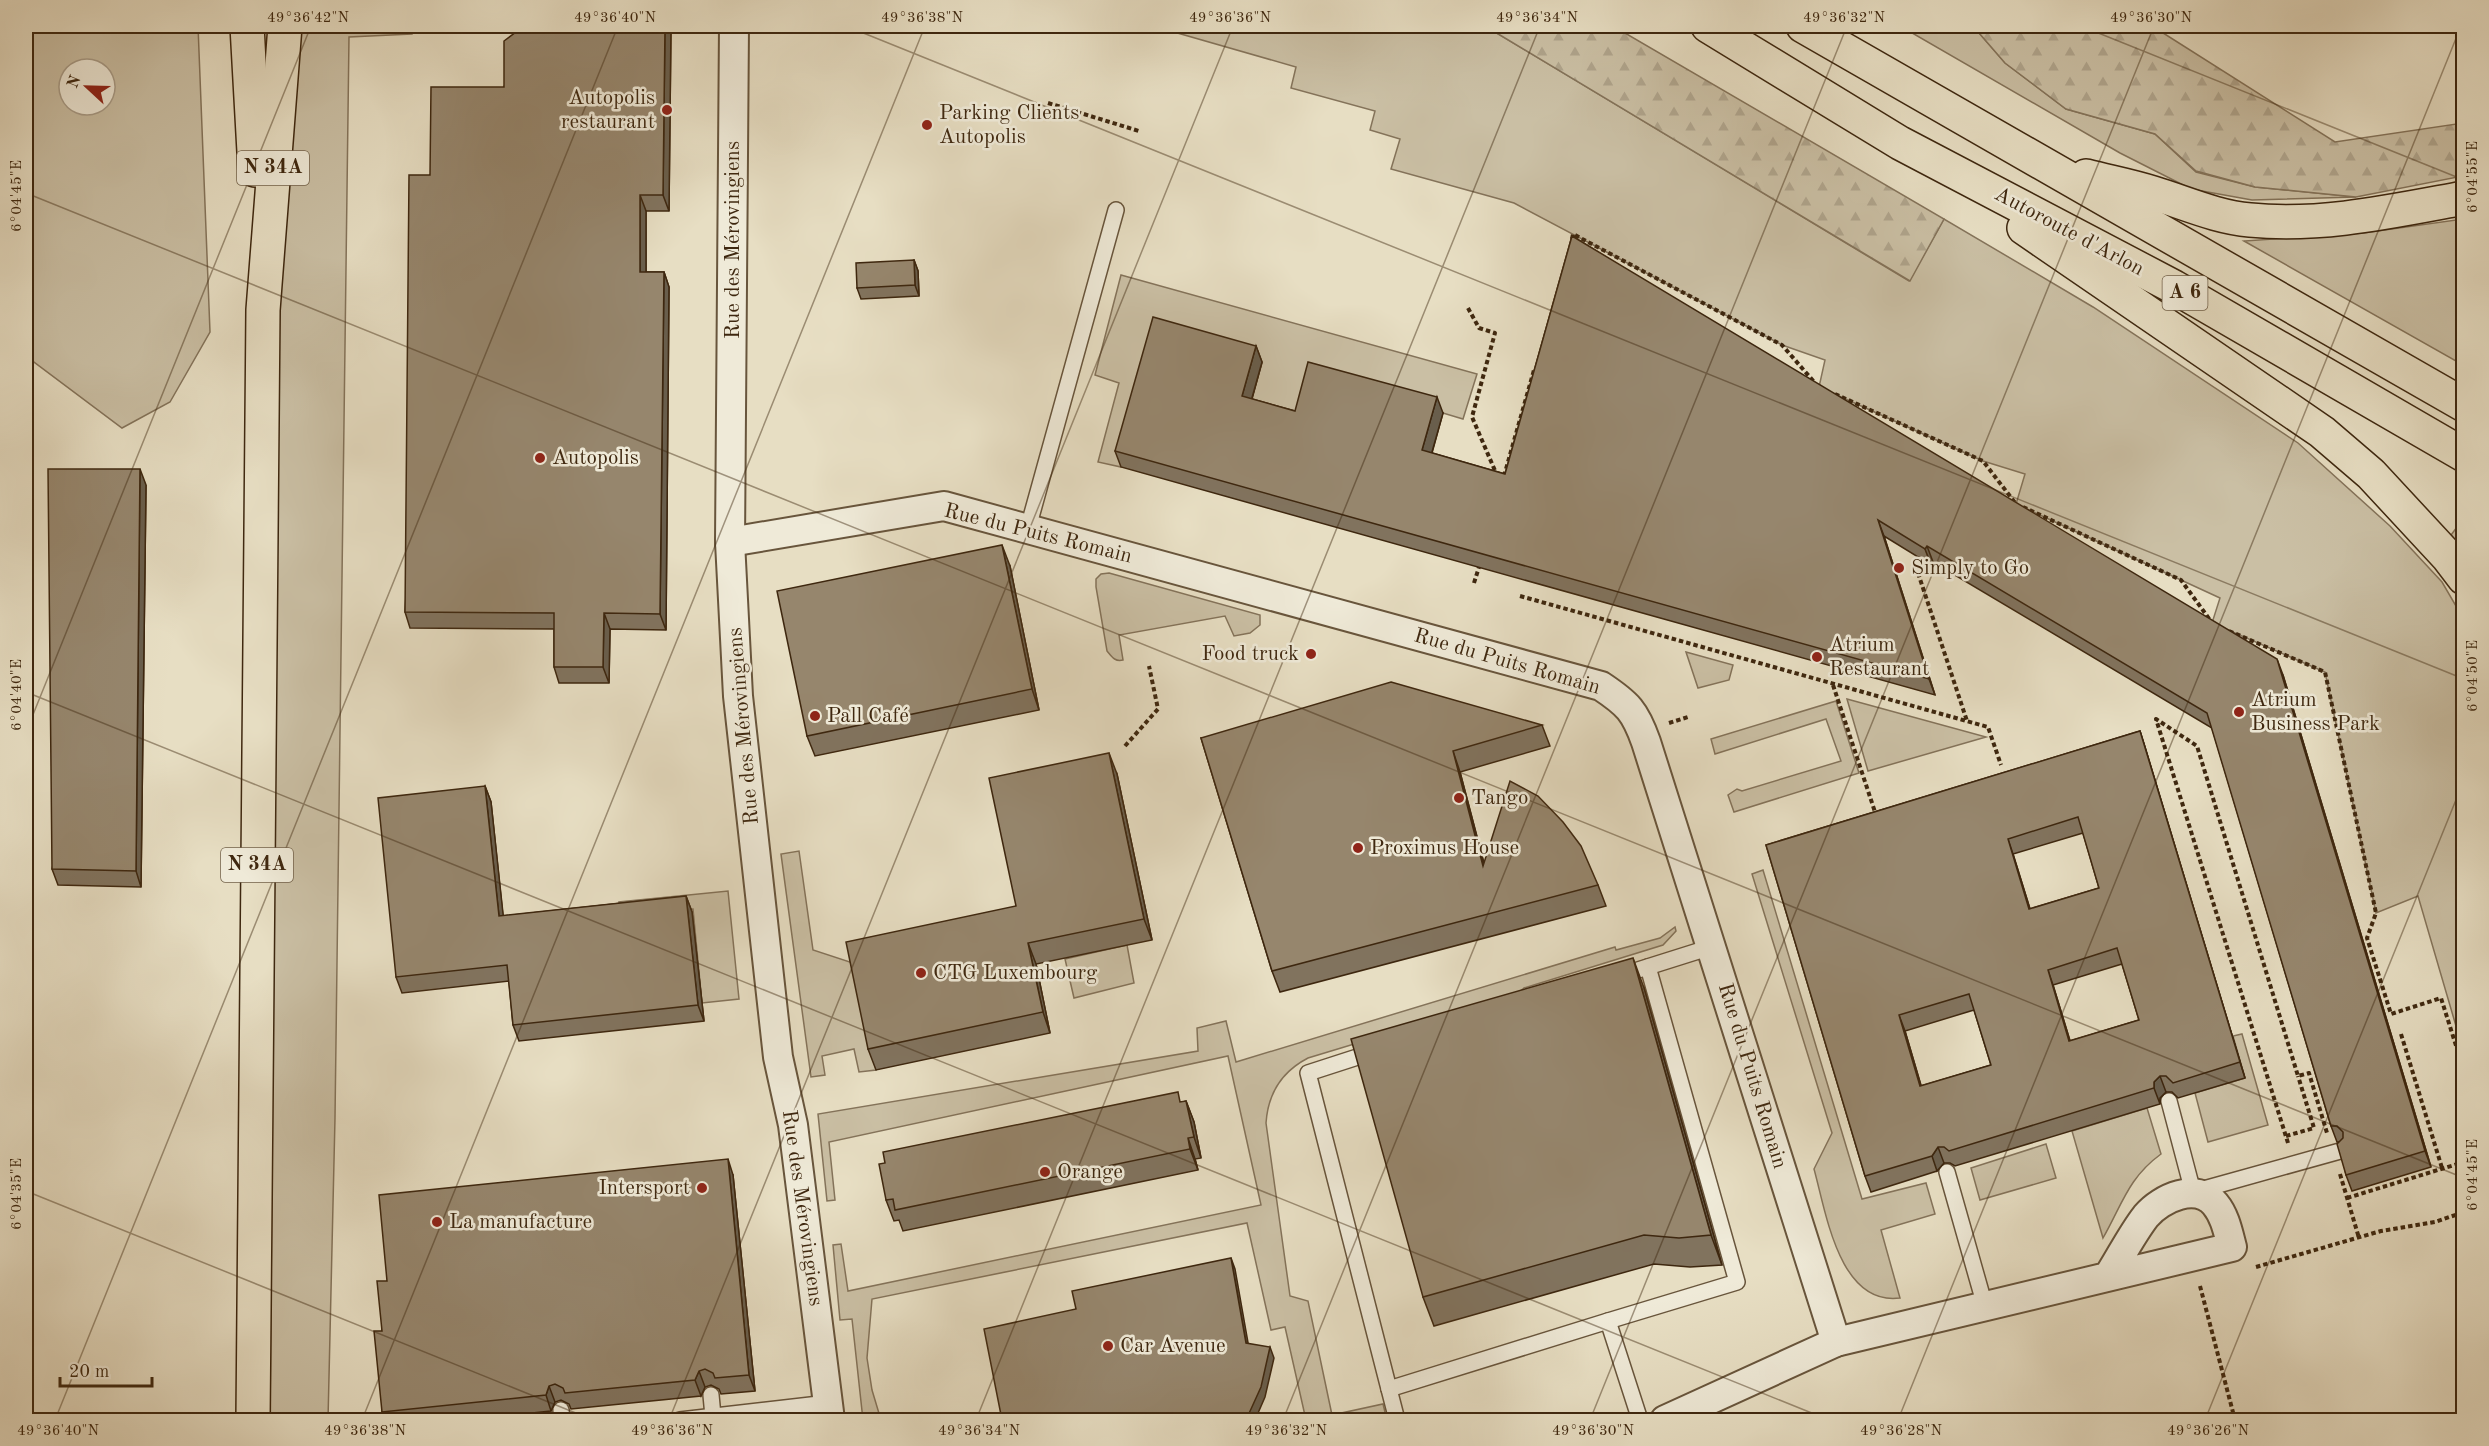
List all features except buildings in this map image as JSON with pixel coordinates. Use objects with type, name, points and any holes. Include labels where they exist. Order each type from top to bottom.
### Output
[{"type":"main road","name":"N 34A","points":[[247,26],[263,310],[253,1420]]},
{"type":"main road","name":"N 34A","points":[[263,310],[285,26]]},
{"type":"main road","name":"Autoroute d'Arlon","points":[[1708,26],[1900,144],[2174,287],[2463,455]]},
{"type":"main road","name":"Autoroute d'Arlon","points":[[1803,26],[2463,405]]},
{"type":"main road","name":"A 6","points":[[1900,144],[2322,432],[2371,474],[2440,548],[2463,578]]},
{"type":"main road","name":"A 6","points":[[2050,167],[2153,193],[2199,210],[2249,220],[2304,222],[2363,217],[2463,198]]},
{"type":"street","name":"Rue des Mérovingiens","points":[[734,26],[730,542],[738,696],[778,1057],[793,1125],[829,1412]]},
{"type":"street","name":"Rue du Puits Romain","points":[[730,542],[944,506],[1601,686],[1620,699],[1638,718],[1836,1342]]},
{"type":"street","points":[[1665,1420],[1836,1342],[2232,1247],[2226,1222],[2214,1202],[2193,1192],[2168,1198],[2147,1215],[2109,1275]]},
{"type":"lane","points":[[1028,528],[1116,210]]},
{"type":"lane","points":[[1603,981],[1711,947]]},
{"type":"lane","points":[[1389,1389],[1737,1282],[1648,967]]},
{"type":"lane","points":[[1387,1048],[1308,1073],[1397,1420]]},
{"type":"lane","points":[[2169,1101],[2193,1192],[2336,1152]]},
{"type":"lane","points":[[1947,1172],[1985,1306]]},
{"type":"lane","points":[[1608,1321],[1640,1420]]},
{"type":"lane","points":[[711,1395],[713,1416]]},
{"type":"lane","points":[[680,1420],[713,1416],[829,1412]]},
{"type":"path","points":[[1048,103],[1139,131]]},
{"type":"path","points":[[1570,245],[1573,234],[1782,345],[1819,387]]},
{"type":"path","points":[[1468,308],[1479,328],[1496,333],[1472,417],[1497,476]]},
{"type":"path","points":[[1501,486],[1537,360]]},
{"type":"path","points":[[1829,391],[1983,461],[2016,504],[2181,580],[2212,623]]},
{"type":"path","points":[[1474,583],[1479,567]]},
{"type":"path","points":[[1918,573],[1967,722]]},
{"type":"path","points":[[1520,596],[1988,727],[2001,765]]},
{"type":"path","points":[[2222,628],[2325,672],[2376,913],[2367,938],[2391,1014],[2441,998],[2463,1071]]},
{"type":"path","points":[[1125,746],[1158,709],[1149,666]]},
{"type":"path","points":[[1833,684],[1878,819]]},
{"type":"path","points":[[1668,723],[1688,717]]},
{"type":"path","points":[[2286,1136],[2314,1128],[2198,746],[2156,718],[2294,1164]]},
{"type":"path","points":[[2401,1034],[2442,1168]]},
{"type":"path","points":[[2298,1076],[2309,1073],[2336,1152],[2359,1238]]},
{"type":"path","points":[[2347,1198],[2463,1162]]},
{"type":"path","points":[[2246,1270],[2359,1238],[2435,1222],[2463,1212]]},
{"type":"path","points":[[2200,1286],[2235,1420]]},
{"type":"green space","points":[[26,26],[198,26],[210,332],[170,402],[122,428],[26,356]]},
{"type":"green space","points":[[293,26],[423,26],[412,34],[349,37],[335,1118],[328,1420],[270,1420],[280,201]]},
{"type":"green space","points":[[1153,26],[1485,26],[1909,281],[1944,219],[2093,307],[2298,443],[2390,526],[2442,582],[2463,618],[2463,1050],[2418,896],[2376,913],[2325,672],[2212,623],[2220,598],[2016,504],[2025,474],[1983,461],[1819,387],[1825,360],[1782,345],[1514,203],[1391,169],[1400,139],[1370,130],[1375,111],[1291,88],[1296,67]]},
{"type":"green space","points":[[1485,26],[1613,26],[1944,219],[1910,281]]},
{"type":"green space","points":[[1900,26],[1973,26],[2005,63],[2066,109],[2155,134],[2196,172],[2255,187],[2356,197],[2252,200],[2191,189],[2120,153]]},
{"type":"green space","points":[[1973,26],[2146,26],[2160,31],[2335,142],[2463,123],[2463,176],[2356,197],[2255,187],[2196,171],[2155,134],[2066,109],[2005,63]]},
{"type":"green space","points":[[2463,219],[2463,365],[2244,241],[2363,233]]},
{"type":"green space","points":[[1121,275],[1477,374],[1463,419],[1443,413],[1300,427],[1248,412],[1262,363],[1159,333],[1121,467],[1098,462],[1119,383],[1095,375]]},
{"type":"green space","points":[[2463,519],[2463,553],[2451,535]]},
{"type":"green space","points":[[1109,573],[1260,615],[1260,625],[1250,633],[1234,636],[1225,616],[1119,635],[1123,660],[1116,660],[1107,651],[1096,587],[1096,579],[1101,574]]},
{"type":"green space","points":[[1686,652],[1733,665],[1729,680],[1698,688]]},
{"type":"green space","points":[[1847,699],[1986,737],[1868,771]]},
{"type":"green space","points":[[1836,701],[1859,773],[1734,812],[1728,795],[1737,789],[1742,791],[1841,761],[1826,719],[1715,754],[1711,739]]},
{"type":"green space","points":[[799,851],[813,950],[853,963],[876,1070],[859,1072],[854,1049],[822,1056],[825,1075],[811,1077],[781,854]]},
{"type":"green space","points":[[1763,870],[1862,1199],[1926,1183],[1935,1214],[1881,1230],[1900,1298],[1879,1297],[1863,1287],[1849,1272],[1830,1231],[1814,1169],[1832,1133],[1752,874]]},
{"type":"green space","points":[[728,891],[739,999],[702,1003],[693,909],[621,916],[619,902]]},
{"type":"green space","points":[[1675,927],[1676,931],[1663,945],[1524,988],[1516,995],[1308,1058],[1283,1077],[1273,1093],[1266,1123],[1290,1296],[1308,1301],[1332,1415],[1383,1404],[1387,1420],[1306,1420],[1285,1327],[1271,1330],[1247,1223],[872,1299],[867,1358],[872,1390],[881,1420],[863,1420],[852,1319],[840,1320],[833,1245],[841,1244],[848,1291],[1261,1205],[1228,1056],[829,1142],[835,1200],[827,1201],[818,1114],[1198,1051],[1197,1028],[1226,1021],[1236,1062],[1615,947],[1616,950],[1660,938]]},
{"type":"green space","points":[[1127,945],[1134,983],[1074,998],[1065,959]]},
{"type":"green space","points":[[2242,1034],[2268,1125],[2208,1142],[2195,1093],[2245,1078],[2233,1036]]},
{"type":"green space","points":[[2147,1108],[2161,1154],[2133,1182],[2103,1238],[2072,1131]]},
{"type":"green space","points":[[2046,1144],[2056,1178],[1980,1200],[1971,1168]]},
{"type":"place","name":"Autopolis restaurant","points":[[667,110]]},
{"type":"place","name":"Parking Clients Autopolis","points":[[927,125]]},
{"type":"place","name":"Autopolis","points":[[540,458]]},
{"type":"place","name":"Simply to Go","points":[[1899,568]]},
{"type":"place","name":"Food truck","points":[[1311,654]]},
{"type":"place","name":"Atrium Restaurant","points":[[1817,657]]},
{"type":"place","name":"Atrium Business Park","points":[[2239,712]]},
{"type":"place","name":"Pall Café","points":[[815,716]]},
{"type":"place","name":"Tango","points":[[1459,798]]},
{"type":"place","name":"Proximus House","points":[[1358,848]]},
{"type":"place","name":"CTG Luxembourg","points":[[921,973]]},
{"type":"place","name":"Orange","points":[[1045,1172]]},
{"type":"place","name":"Intersport","points":[[702,1188]]},
{"type":"place","name":"La manufacture","points":[[437,1222]]},
{"type":"place","name":"Car Avenue","points":[[1108,1346]]}]
